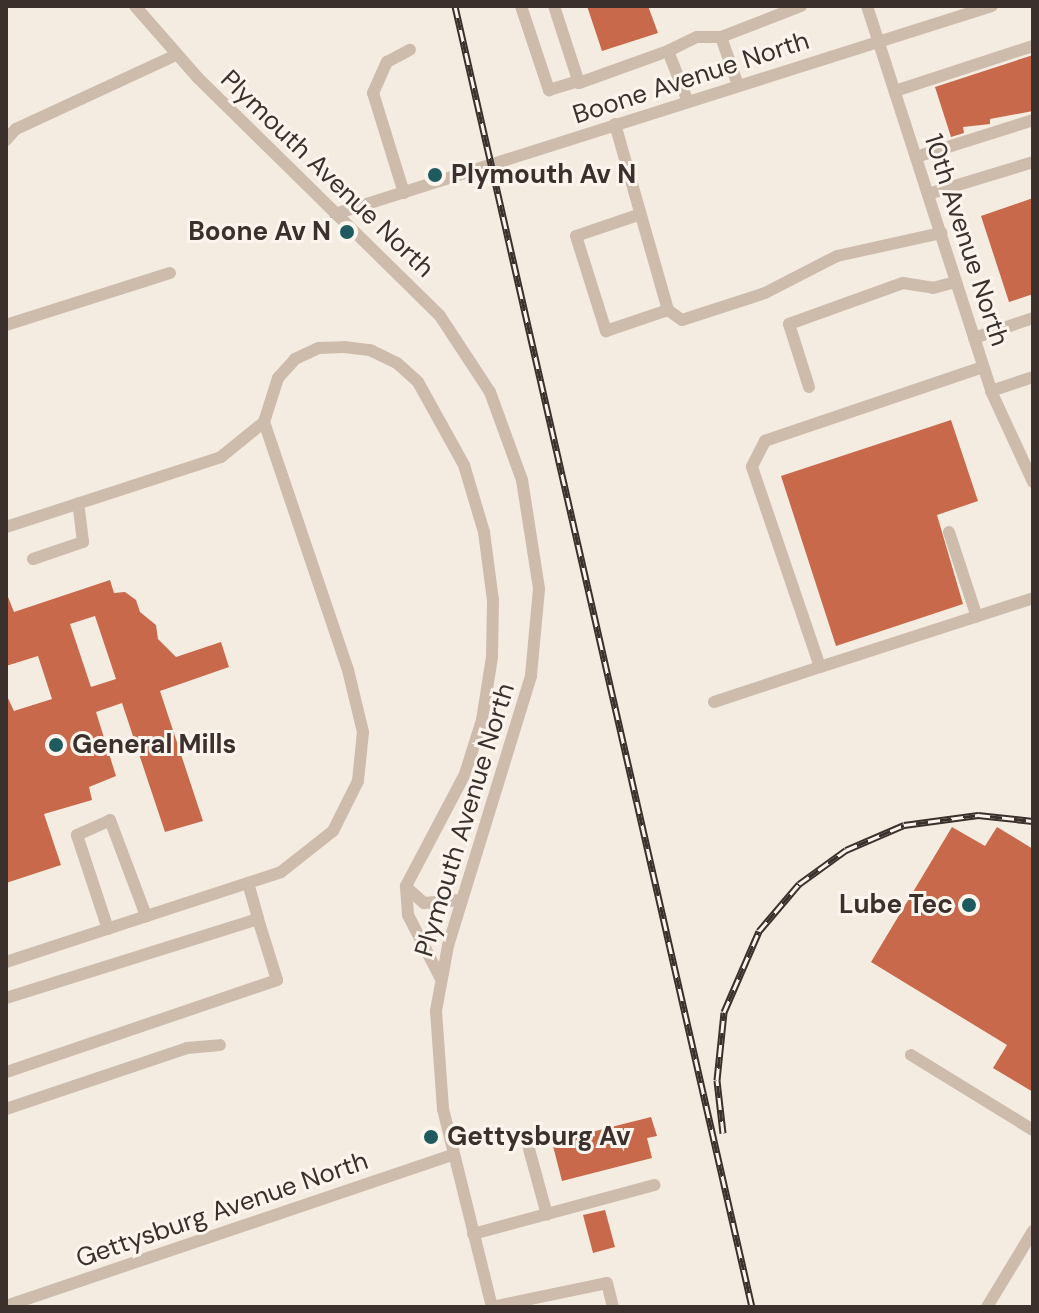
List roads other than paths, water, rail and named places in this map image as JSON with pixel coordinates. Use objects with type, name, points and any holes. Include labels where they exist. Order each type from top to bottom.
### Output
[{"type":"street","name":"Plymouth Avenue North","points":[[135,6],[176,55],[440,316],[468,354],[509,436],[528,504],[539,589],[531,676],[440,977],[435,1045],[453,1155],[492,1307]]},
{"type":"street","points":[[521,6],[549,90],[668,51],[697,37],[721,37],[801,6]]},
{"type":"street","points":[[554,6],[578,81]]},
{"type":"street","name":"10th Avenue North","points":[[867,6],[991,391],[1033,482]]},
{"type":"street","name":"Boone Avenue North","points":[[335,214],[992,6]]},
{"type":"street","points":[[721,37],[738,85]]},
{"type":"street","points":[[895,91],[1033,46]]},
{"type":"street","points":[[404,193],[373,93],[387,62],[410,50]]},
{"type":"street","points":[[668,51],[688,102]]},
{"type":"street","points":[[6,140],[16,129],[176,55]]},
{"type":"street","points":[[916,157],[1033,120]]},
{"type":"street","points":[[615,124],[639,202],[638,215],[668,310],[682,320],[765,293],[837,256],[941,233]]},
{"type":"street","points":[[928,194],[1033,162]]},
{"type":"street","points":[[638,215],[576,236],[597,304],[606,331],[668,310]]},
{"type":"street","points":[[6,325],[170,273]]},
{"type":"street","points":[[809,387],[789,324],[903,283],[933,288],[956,282]]},
{"type":"street","points":[[974,338],[1033,318]]},
{"type":"street","points":[[6,527],[221,457],[264,422],[278,378],[295,359],[319,348],[370,350],[397,363],[418,382],[457,452],[472,492],[484,532],[493,600],[492,657],[482,720],[465,774],[406,886],[408,915],[440,977]]},
{"type":"street","points":[[820,667],[752,467],[756,451],[765,441],[983,367]]},
{"type":"street","points":[[991,391],[1033,377]]},
{"type":"street","points":[[6,962],[281,872],[333,831],[358,781],[363,732],[348,670],[264,422]]},
{"type":"street","points":[[33,559],[83,542],[78,503]]},
{"type":"street","points":[[949,532],[977,617]]},
{"type":"street","points":[[714,702],[1033,598]]},
{"type":"street","points":[[108,929],[77,835],[110,820],[146,916]]},
{"type":"street","points":[[6,1072],[277,980],[248,883]]},
{"type":"street","points":[[406,886],[424,903],[437,906],[462,900]]},
{"type":"street","points":[[6,998],[258,919]]},
{"type":"street","points":[[6,1109],[187,1048],[220,1045]]},
{"type":"street","points":[[911,1055],[1033,1130]]},
{"type":"street","points":[[529,1149],[547,1215]]},
{"type":"street","name":"Gettysburg Avenue North","points":[[6,1306],[453,1155]]},
{"type":"street","points":[[473,1234],[655,1185]]},
{"type":"street","points":[[987,1307],[1033,1231]]},
{"type":"street","points":[[492,1307],[607,1283],[613,1307]]},
{"type":"street","points":[[44,1294],[48,1307]]},
{"type":"railway","points":[[455,6],[752,1307]]},
{"type":"railway","points":[[723,1133],[717,1080],[724,1012],[759,931],[799,884],[846,850],[904,825],[978,815],[1033,821]]},
{"type":"place","name":"Plymouth Av N","points":[[435,175]]},
{"type":"place","name":"Boone Av N","points":[[347,232]]},
{"type":"place","name":"General Mills","points":[[56,745]]},
{"type":"place","name":"Lube Tec","points":[[969,905]]},
{"type":"place","name":"Gettysburg Av","points":[[431,1137]]}]
